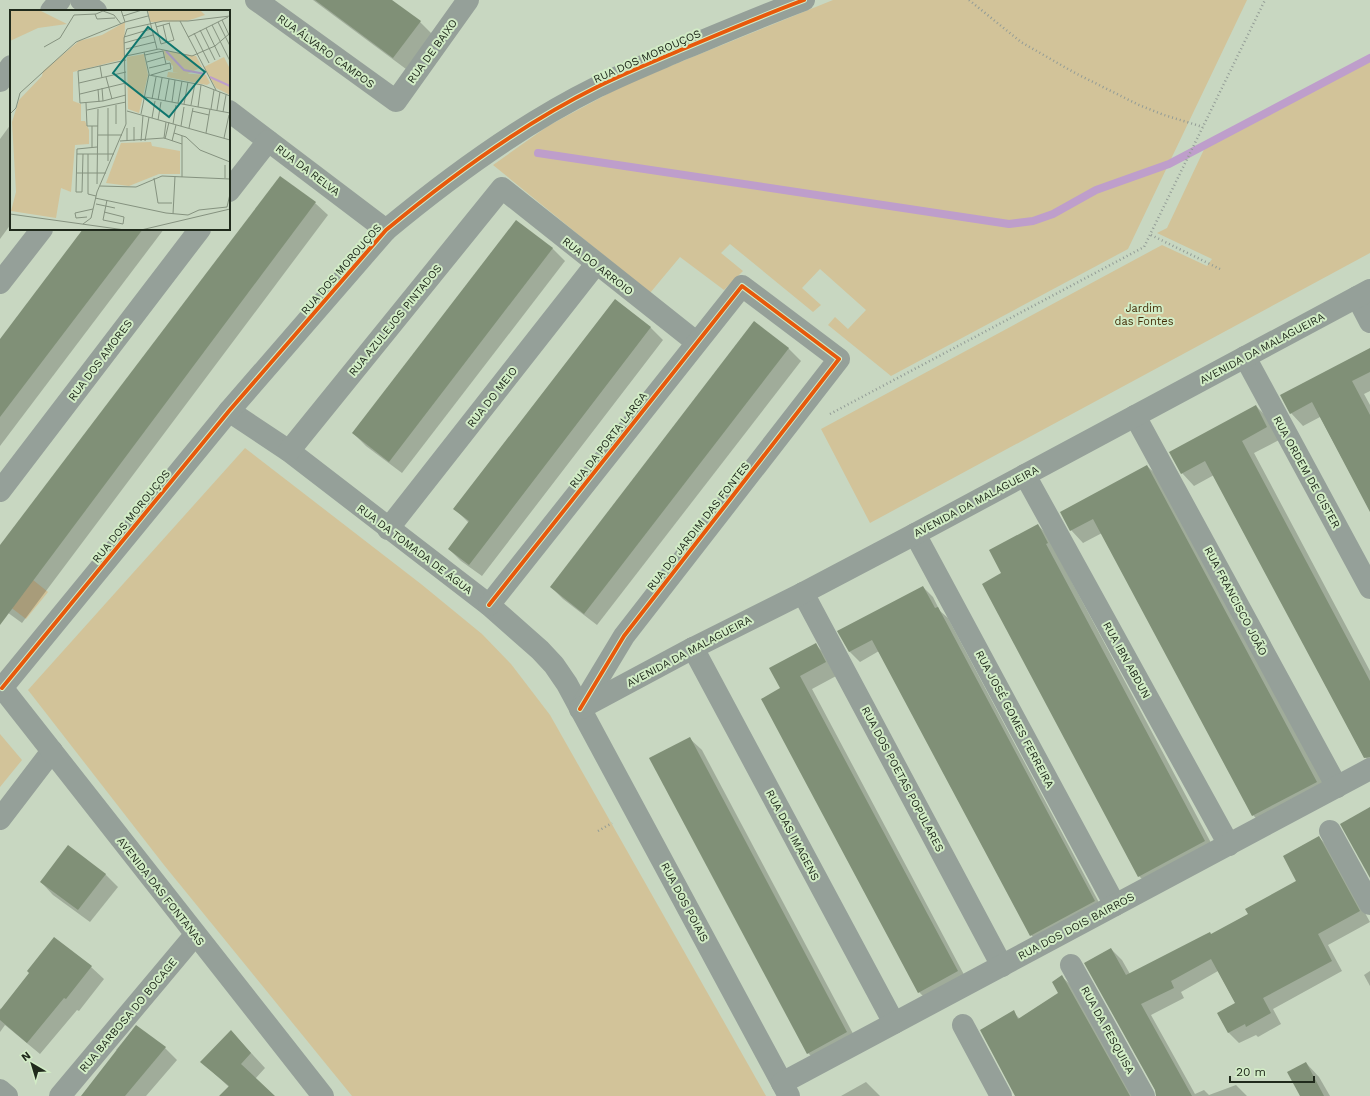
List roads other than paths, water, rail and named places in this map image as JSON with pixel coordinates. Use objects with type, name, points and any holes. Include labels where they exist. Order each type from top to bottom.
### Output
[{"type":"street","points":[[52,10],[60,0]]},
{"type":"street","points":[[81,0],[95,10]]},
{"type":"street","name":"RUA ÁLVARO CAMPOS","points":[[256,0],[396,102]]},
{"type":"street","name":"RUA DOS MOROUÇOS","points":[[1,686],[229,411],[386,230],[414,207],[494,149],[567,103],[597,87],[647,64],[804,0]]},
{"type":"street","name":"RUA DE BAIXO","points":[[396,102],[464,2]]},
{"type":"street","points":[[0,81],[10,67]]},
{"type":"street","name":"RUA DA RELVA","points":[[230,112],[386,230]]},
{"type":"street","points":[[230,191],[268,141]]},
{"type":"street","name":"RUA DO ARROIO","points":[[502,188],[696,342]]},
{"type":"street","name":"RUA AZULEJOS PINTADOS","points":[[289,451],[502,188]]},
{"type":"street","points":[[0,283],[41,230]]},
{"type":"street","name":"RUA DOS AMORES","points":[[0,491],[199,230]]},
{"type":"street","name":"RUA DO MEIO","points":[[388,529],[596,264]]},
{"type":"street","name":"RUA DA PORTA LARGA","points":[[489,605],[696,342],[742,286],[839,360]]},
{"type":"street","points":[[1363,294],[1370,322]]},
{"type":"street","name":"AVENIDA DA MALAGUEIRA","points":[[580,709],[693,648],[803,593],[915,534],[1363,294]]},
{"type":"street","name":"RUA ORDEM DE CISTER","points":[[1245,357],[1370,588]]},
{"type":"street","name":"RUA DO JARDIM DAS FONTES","points":[[580,709],[624,636],[839,360]]},
{"type":"street","name":"RUA DA TOMADA DE ÁGUA","points":[[229,411],[289,451],[388,529],[489,605],[540,650],[554,665],[567,684],[580,709]]},
{"type":"street","name":"RUA FRANCISCO JOÃO","points":[[1135,416],[1337,787]]},
{"type":"street","name":"RUA IBN ABDUN","points":[[1025,475],[1229,845]]},
{"type":"street","name":"RUA JOSÉ GOMES FERREIRA","points":[[915,534],[1115,905]]},
{"type":"street","name":"RUA DOS POETAS POPULARES","points":[[803,593],[1002,966]]},
{"type":"street","name":"RUA DAS IMAGENS","points":[[693,648],[894,1023]]},
{"type":"street","name":"AVENIDA DAS FONTANAS","points":[[1,686],[323,1096]]},
{"type":"street","name":"RUA DOS POIAIS","points":[[580,709],[785,1089]]},
{"type":"street","points":[[0,819],[52,751]]},
{"type":"street","name":"RUA DOS DOIS BAIRROS","points":[[785,1089],[894,1023],[1370,769]]},
{"type":"street","points":[[1330,831],[1370,904]]},
{"type":"street","name":"RUA BARBOSA DO BOCAGE","points":[[60,1096],[196,935]]},
{"type":"street","name":"RUA DA PESQUISA","points":[[1071,965],[1144,1096]]},
{"type":"street","points":[[962,1025],[1002,1096]]},
{"type":"street","points":[[0,1090],[7,1096]]},
{"type":"waterway","points":[[538,153],[1009,224],[1033,221],[1053,214],[1096,190],[1169,164],[1370,58]]},
{"type":"park label","name":"Jardim das Fontes","points":[[1144,314]]}]
